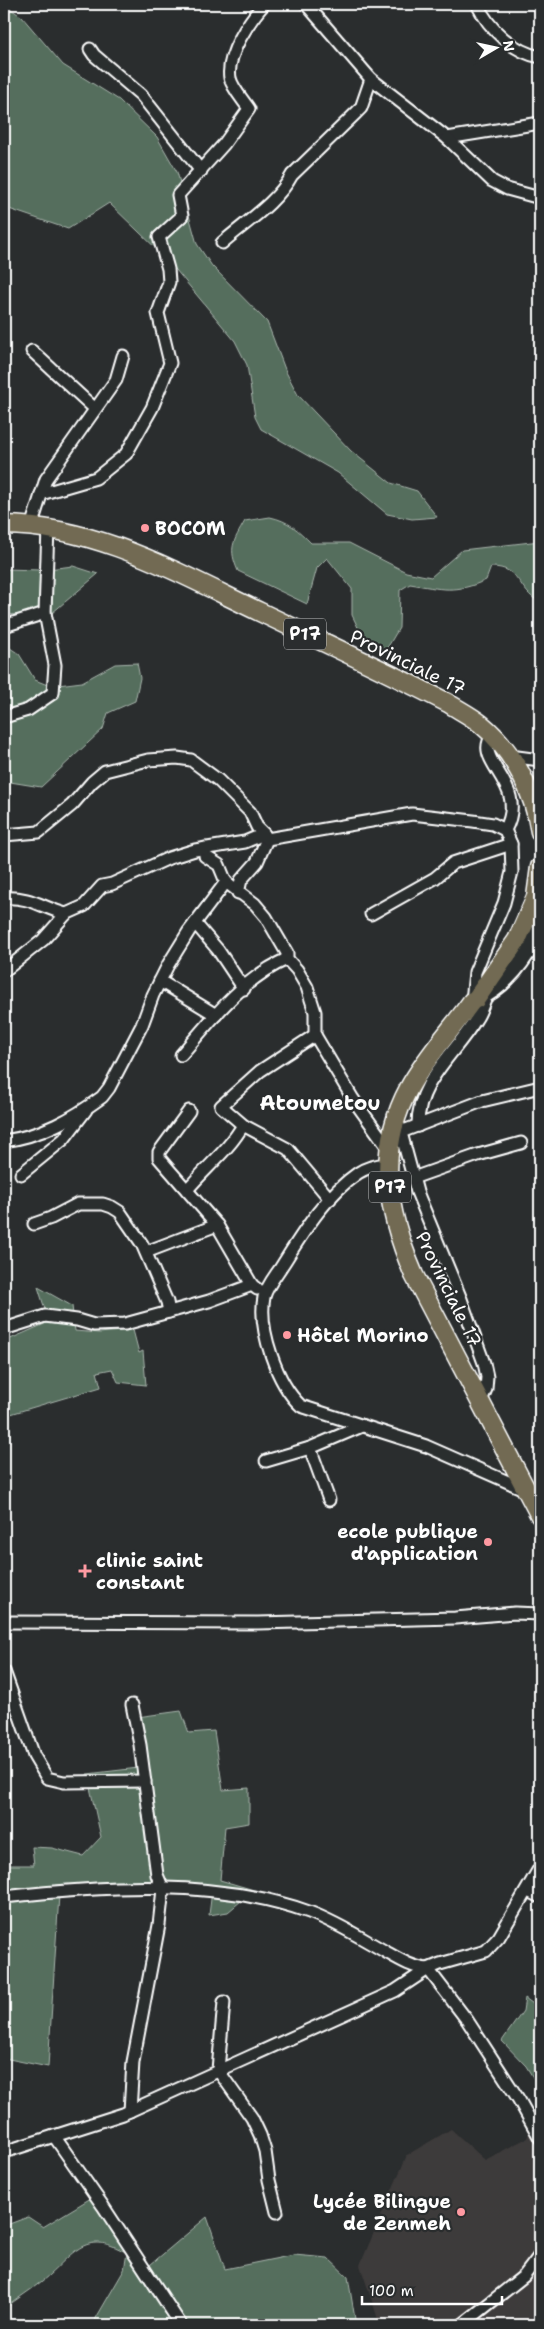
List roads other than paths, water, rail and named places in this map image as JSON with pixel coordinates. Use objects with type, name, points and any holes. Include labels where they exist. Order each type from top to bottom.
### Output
[{"type":"main road","name":"Provinciale 17","points":[[4,525],[40,527],[107,543],[169,567],[440,699],[481,724],[510,756],[536,808],[540,832]]},
{"type":"main road","name":"Provinciale 17","points":[[540,867],[536,897],[516,940],[478,998],[410,1087],[388,1157],[393,1217],[400,1242],[414,1275],[540,1516]]},
{"type":"street","points":[[41,494],[96,478],[126,454],[152,408],[170,363],[158,313],[169,282],[168,269],[159,237],[182,216],[178,195],[224,144],[249,109],[230,79],[234,51],[253,17],[264,4]]},
{"type":"street","points":[[306,4],[371,79],[446,138],[492,181],[507,189],[540,198]]},
{"type":"street","points":[[477,4],[490,26],[513,46],[540,57]]},
{"type":"street","points":[[90,48],[94,55],[141,95],[201,171]]},
{"type":"street","points":[[222,244],[272,201],[288,184],[292,175],[361,108],[371,79]]},
{"type":"street","points":[[446,138],[540,123]]},
{"type":"street","points":[[32,351],[94,408]]},
{"type":"street","points":[[4,717],[28,710],[53,693],[55,665],[45,613],[40,527],[41,494],[46,479],[94,408],[116,380],[123,356]]},
{"type":"street","points":[[4,626],[45,613]]},
{"type":"street","points":[[492,736],[487,743],[486,749],[489,758],[508,786],[512,802],[512,813],[505,830]]},
{"type":"street","points":[[510,756],[540,760]]},
{"type":"street","points":[[4,835],[39,832],[72,805],[92,782],[105,771],[148,760],[177,758],[191,760],[218,780],[250,812],[257,827],[266,837]]},
{"type":"street","points":[[4,971],[43,940],[66,914],[84,906],[102,886],[112,884],[169,858],[205,848],[412,814],[493,824],[505,830],[511,844],[512,872],[504,903],[475,972],[478,998],[477,1018],[424,1091],[418,1109],[418,1126]]},
{"type":"street","points":[[238,893],[241,880],[257,862],[266,837]]},
{"type":"street","points":[[371,914],[434,878],[453,863],[511,844]]},
{"type":"street","points":[[205,848],[205,856],[220,865],[226,882],[238,893],[255,904],[266,917],[287,953],[287,959],[298,970],[307,987],[315,1012],[315,1034],[388,1157],[359,1172],[330,1199],[310,1223],[265,1294],[264,1327],[275,1366],[293,1398],[301,1406],[426,1446],[526,1490]]},
{"type":"street","points":[[4,1141],[29,1137],[46,1131],[89,1107],[102,1097],[109,1088],[142,1026],[168,965],[195,923],[226,882]]},
{"type":"street","points":[[4,898],[29,899],[54,911],[66,914]]},
{"type":"street","points":[[195,923],[218,950],[244,988]]},
{"type":"street","points":[[478,998],[511,974],[530,948],[540,930]]},
{"type":"street","points":[[181,1055],[216,1015],[256,977],[287,959]]},
{"type":"street","points":[[160,981],[216,1015]]},
{"type":"street","points":[[315,1034],[260,1071],[221,1106],[243,1125],[288,1149],[330,1199]]},
{"type":"street","points":[[481,1401],[486,1389],[487,1377],[482,1356],[413,1178],[399,1125],[418,1126],[482,1101],[540,1087]]},
{"type":"street","points":[[21,1174],[64,1139],[89,1107]]},
{"type":"street","points":[[189,1112],[159,1152],[162,1163],[217,1226],[252,1285],[265,1294]]},
{"type":"street","points":[[187,1190],[208,1165],[235,1139],[243,1125]]},
{"type":"street","points":[[413,1178],[478,1155],[521,1143]]},
{"type":"street","points":[[34,1224],[78,1204],[103,1204],[120,1212],[146,1252],[167,1302],[169,1312]]},
{"type":"street","points":[[146,1252],[217,1226]]},
{"type":"street","points":[[4,1329],[45,1316],[108,1326],[126,1324],[210,1300],[252,1285]]},
{"type":"street","points":[[266,1460],[310,1448],[362,1426]]},
{"type":"street","points":[[310,1448],[329,1500]]},
{"type":"street","points":[[4,1622],[268,1623],[455,1618],[515,1613],[540,1614]]},
{"type":"street","points":[[4,1671],[34,1756],[47,1778],[64,1782],[145,1781]]},
{"type":"street","points":[[130,2111],[133,2062],[159,1926],[163,1889],[157,1875],[145,1781],[132,1705]]},
{"type":"street","points":[[4,2152],[130,2111],[395,1991],[428,1969],[486,1951],[499,1937],[528,1891],[540,1867]]},
{"type":"street","points":[[4,1898],[78,1889],[191,1889],[280,1902],[326,1918],[408,1964],[417,1968],[428,1969],[467,2020],[519,2100],[540,2138]]},
{"type":"street","points":[[528,1891],[540,1897]]},
{"type":"street","points":[[224,2002],[218,2070],[252,2118],[260,2135],[265,2150],[276,2212]]},
{"type":"street","points":[[54,2136],[108,2213],[181,2325]]},
{"type":"street","points":[[462,2325],[524,2276],[540,2255]]},
{"type":"place","name":"BOCOM","points":[[145,528]]},
{"type":"place","name":"Hôtel Morino","points":[[287,1335]]},
{"type":"place","name":"ecole publique d'application","points":[[488,1542]]},
{"type":"place","name":"clinic saint constant","points":[[85,1571]]},
{"type":"place","name":"Lycée Bilingue de Zenmeh","points":[[461,2212]]},
{"type":"district","name":"Atoumetou","points":[[320,1103]]}]
